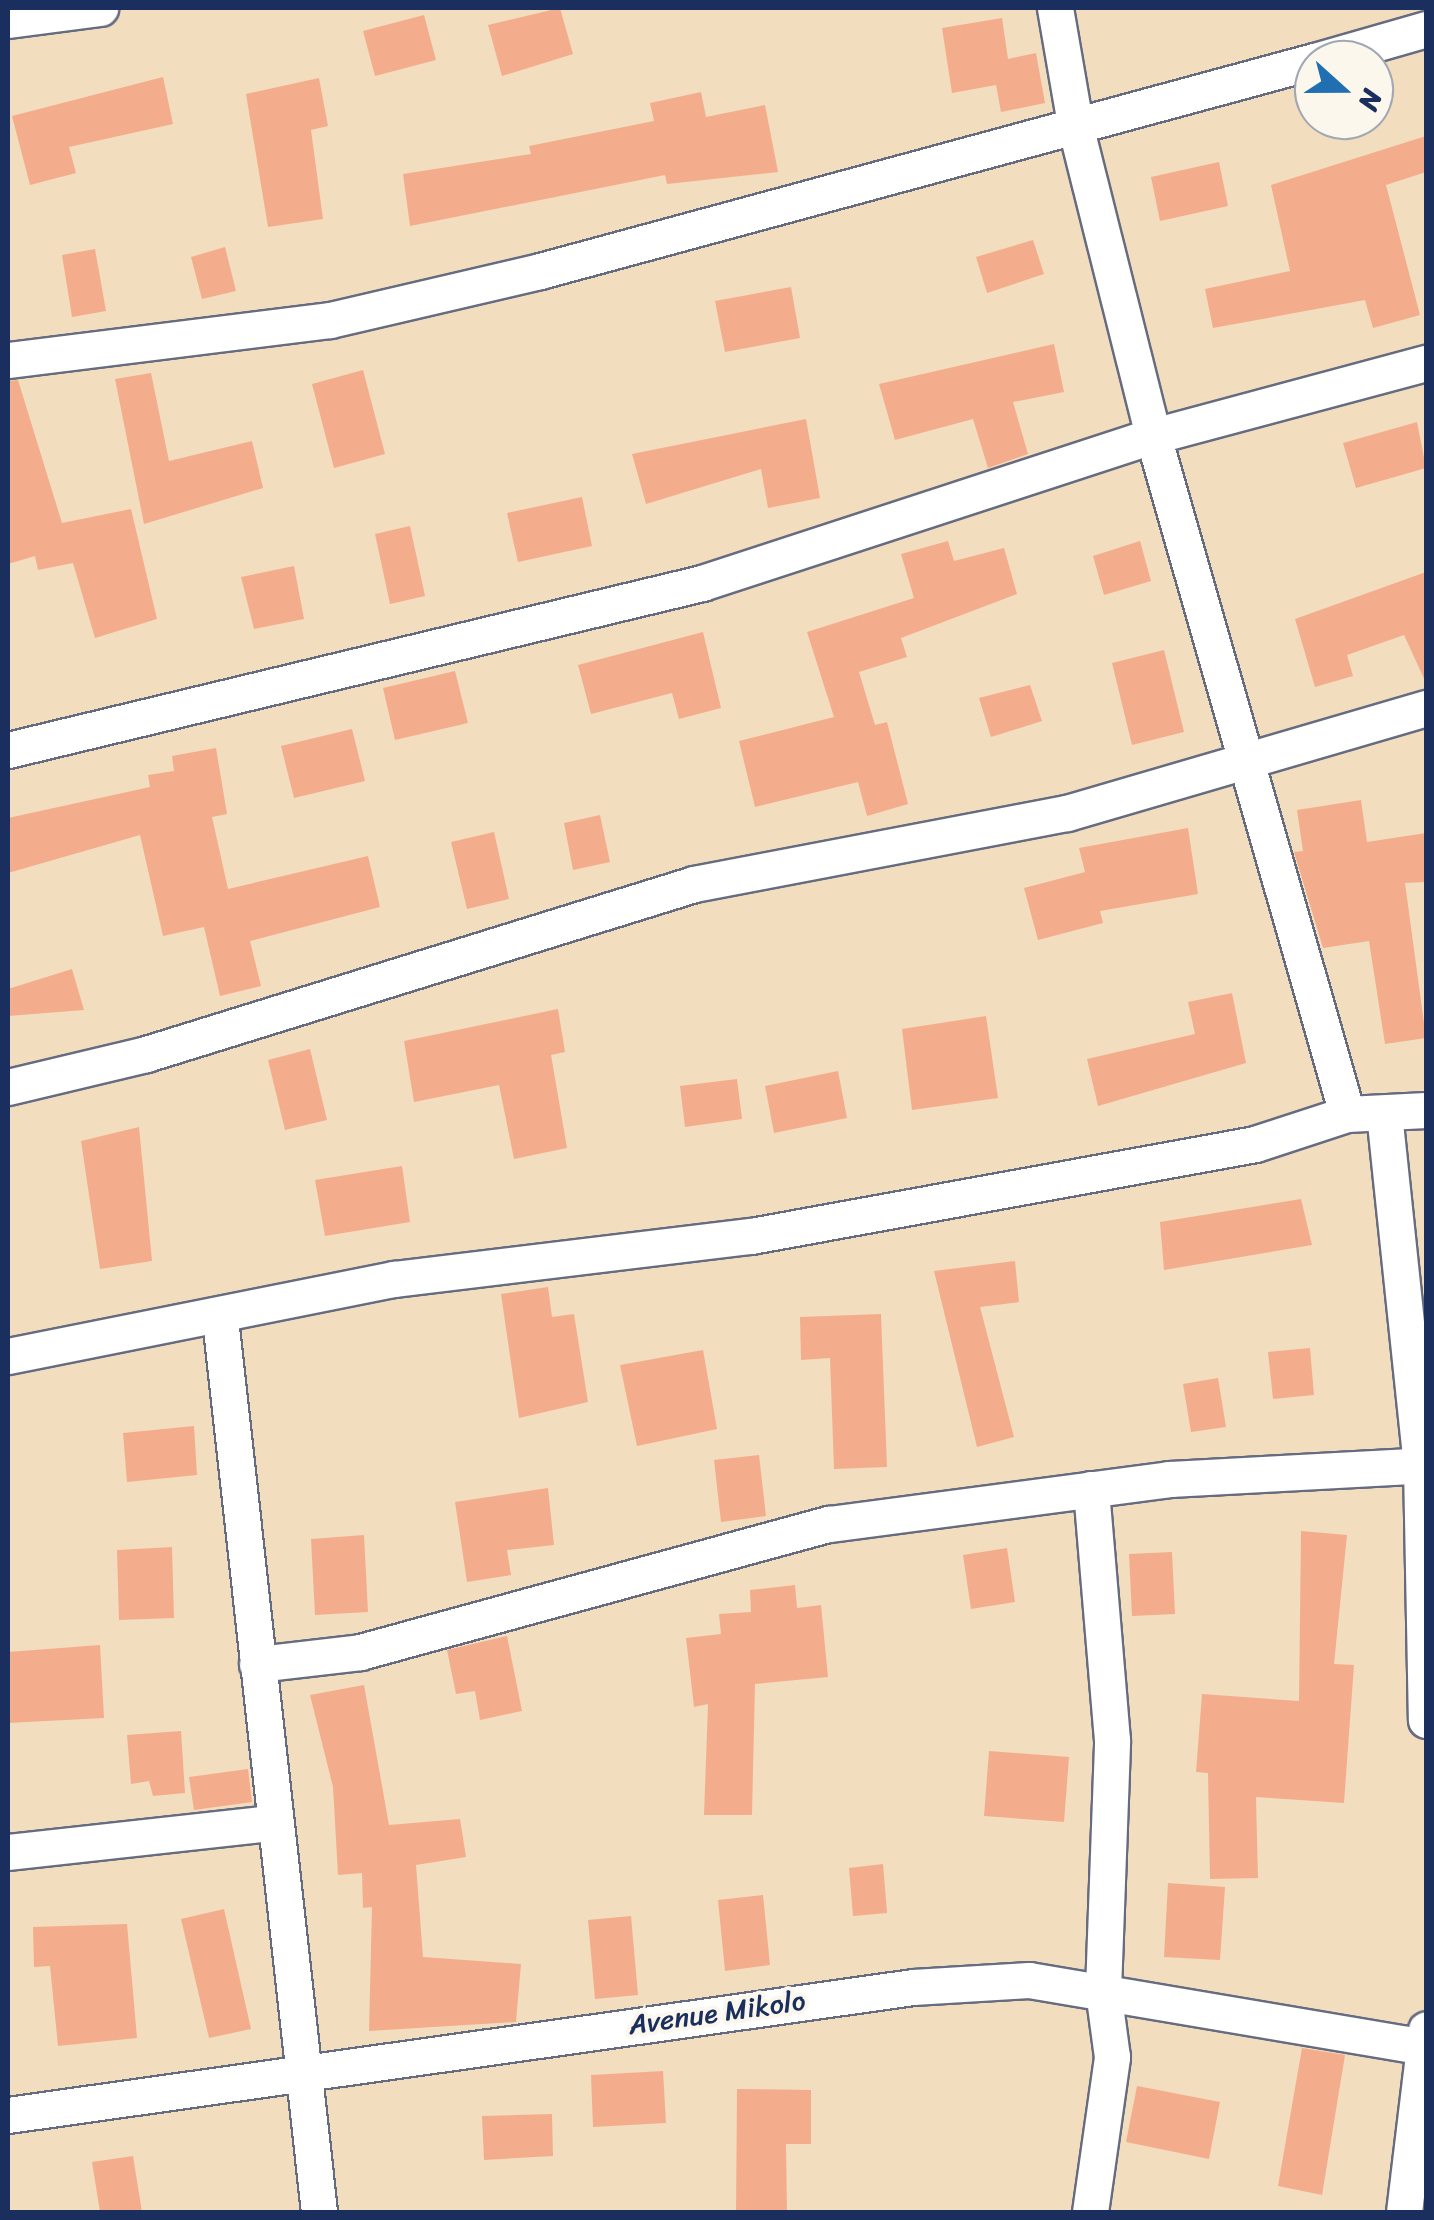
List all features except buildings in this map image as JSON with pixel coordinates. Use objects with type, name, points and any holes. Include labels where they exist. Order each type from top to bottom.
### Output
[{"type":"street","points":[[8,20],[100,8]]},
{"type":"street","points":[[1055,8],[1076,129],[1153,436],[1346,1114]]},
{"type":"street","points":[[1387,40],[1426,29]]},
{"type":"street","points":[[8,360],[330,320],[1076,129],[1294,66]]},
{"type":"street","points":[[8,750],[702,583],[1153,436],[1426,363]]},
{"type":"street","points":[[8,1088],[146,1054],[694,884],[1067,813],[1426,708]]},
{"type":"street","points":[[8,1356],[220,1319],[394,1279],[752,1236],[1236,1148],[1346,1114],[1426,1110]]},
{"type":"street","points":[[1384,1113],[1424,1465],[1426,1720]]},
{"type":"street","points":[[220,1319],[272,1823],[306,2075],[319,2212]]},
{"type":"street","points":[[257,1664],[360,1652],[830,1524],[1091,1489],[1424,1465]]},
{"type":"street","points":[[1090,2212],[1112,2057],[1103,1990],[1112,1740],[1091,1489]]},
{"type":"street","points":[[8,1852],[272,1823]]},
{"type":"street","name":"Avenue Mikolo","points":[[8,2116],[913,1987],[1030,1980],[1425,2040]]},
{"type":"street","points":[[1404,2212],[1425,2040]]}]
